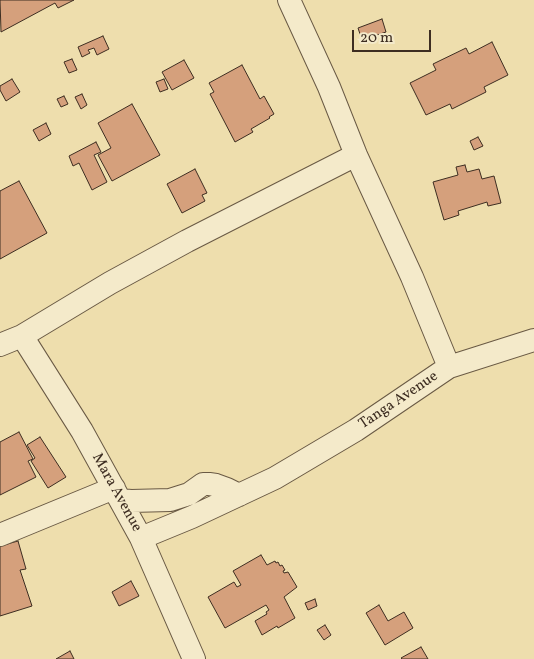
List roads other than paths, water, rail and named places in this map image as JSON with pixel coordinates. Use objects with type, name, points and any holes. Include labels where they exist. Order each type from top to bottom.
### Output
[{"type":"street","name":"Tanga Avenue","points":[[141,538],[192,517],[275,478],[356,430],[449,367],[408,269],[356,155],[329,87],[289,0]]},
{"type":"street","points":[[0,345],[22,336],[142,265],[356,155]]},
{"type":"street","name":"Mara Avenue","points":[[22,336],[82,431],[141,538],[194,659]]},
{"type":"street","points":[[449,367],[534,340]]},
{"type":"street","points":[[0,535],[117,494],[131,501],[170,500],[189,494],[203,484],[209,484],[227,489],[239,495]]}]
